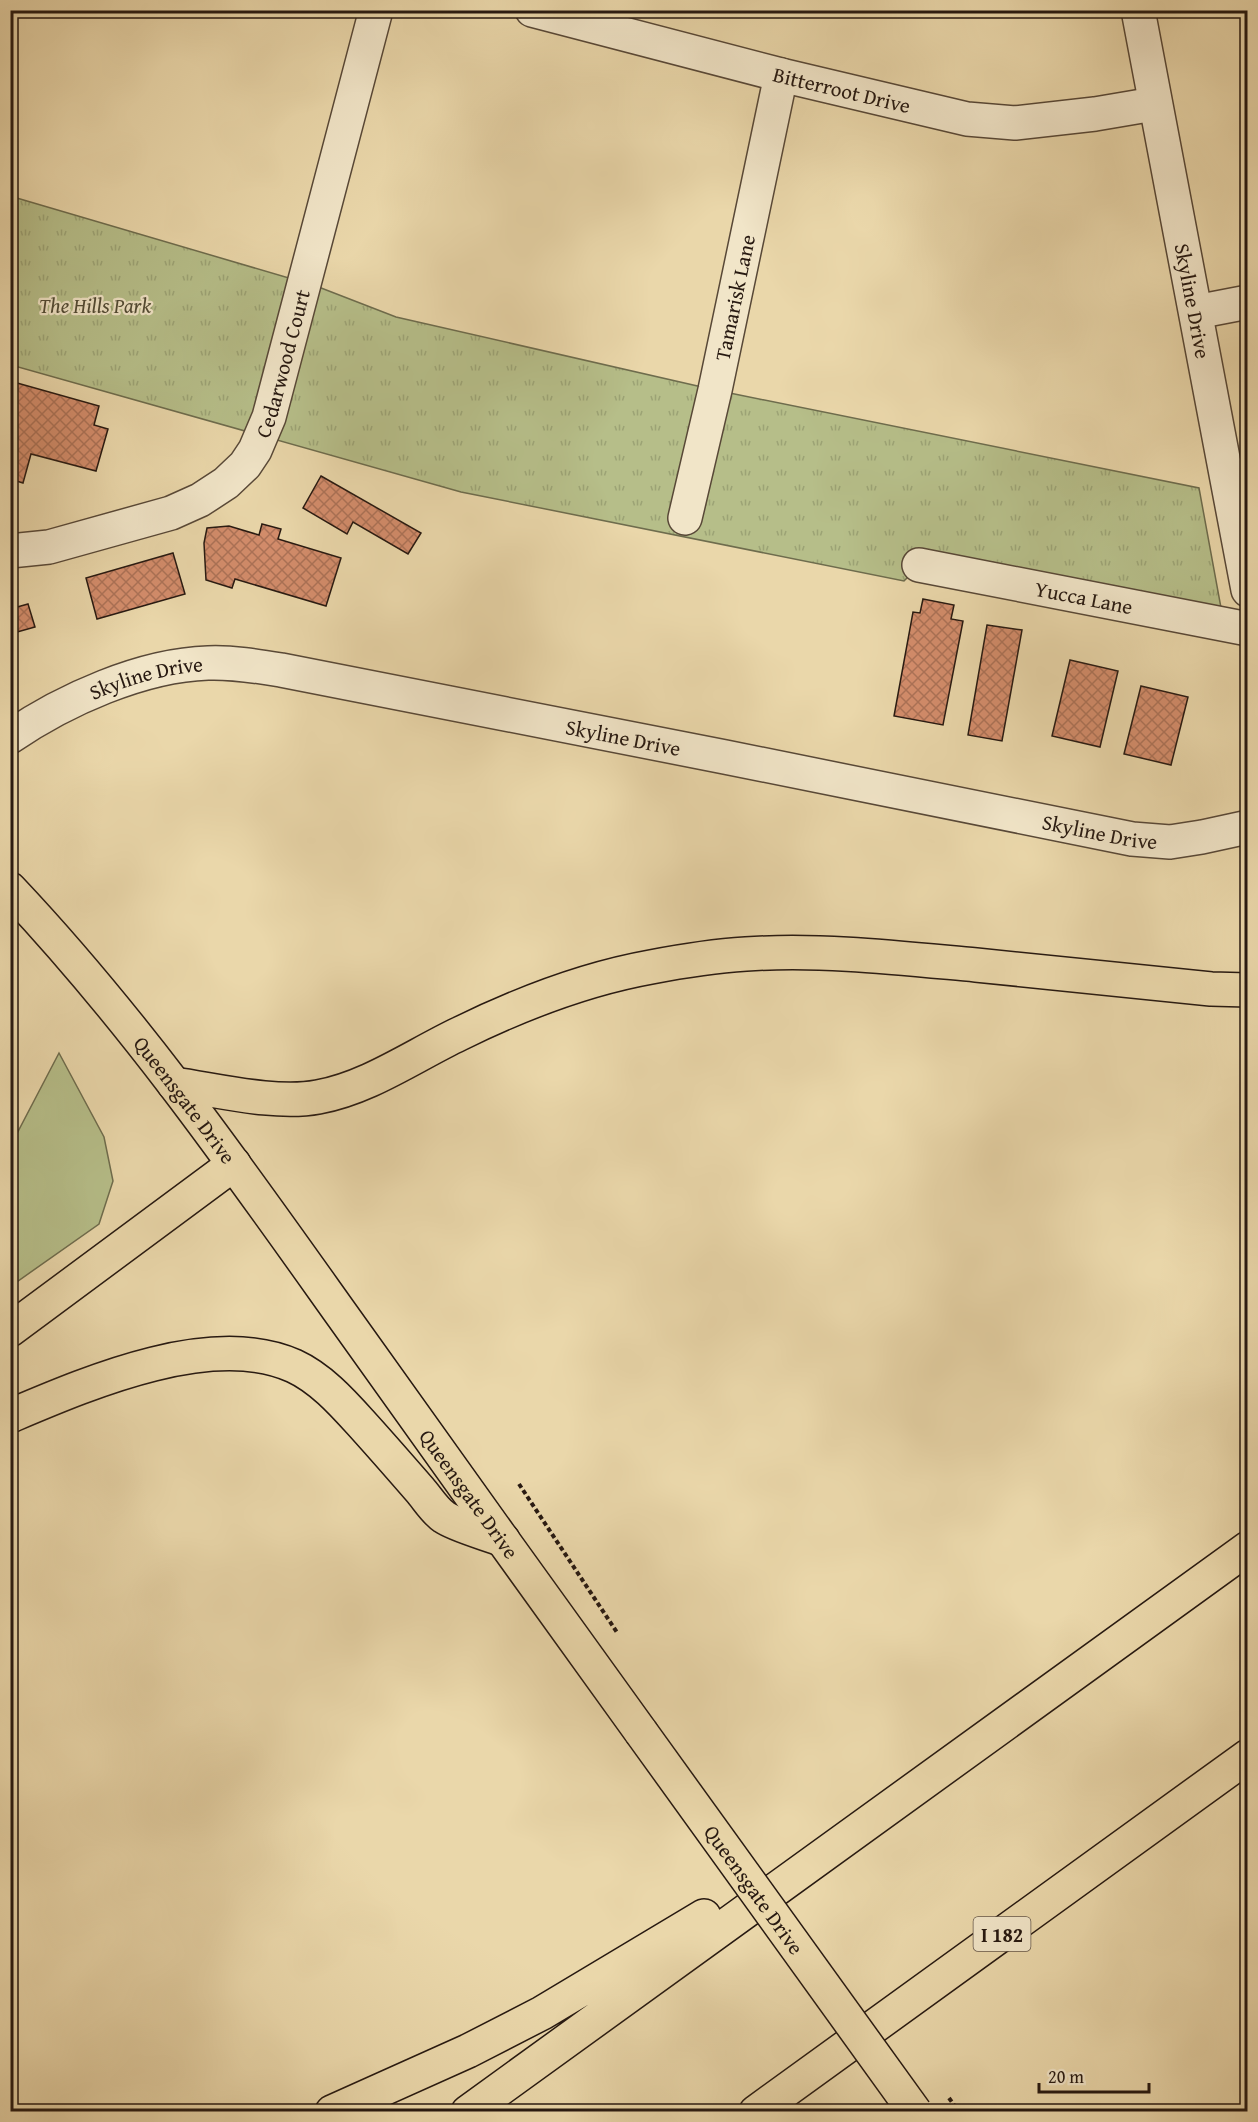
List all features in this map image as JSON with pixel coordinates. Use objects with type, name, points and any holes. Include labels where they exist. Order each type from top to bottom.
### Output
[{"type":"main road","name":"Queensgate Drive","points":[[10,889],[38,918],[124,1019],[234,1164],[915,2112]]},
{"type":"main road","points":[[174,1084],[294,1100],[317,1097],[365,1082],[461,1033],[560,991],[648,967],[746,954],[802,952],[875,956],[1211,989],[1248,990]]},
{"type":"main road","points":[[10,1330],[234,1164]]},
{"type":"main road","points":[[10,1416],[93,1383],[156,1363],[219,1354],[248,1354],[277,1360],[295,1367],[316,1380],[342,1402],[443,1517],[503,1540]]},
{"type":"main road","points":[[468,2112],[1248,1548]]},
{"type":"main road","name":"I 182","points":[[756,2112],[1248,1756]]},
{"type":"main road","points":[[332,2112],[542,2013],[642,1954],[933,1774]]},
{"type":"street","name":"Cedarwood Court","points":[[10,550],[49,547],[171,513],[200,500],[226,483],[245,465],[255,450],[269,417],[376,10]]},
{"type":"street","name":"Bitterroot Drive","points":[[532,10],[781,75],[967,119],[1015,123],[1095,114],[1154,104]]},
{"type":"street","name":"Skyline Drive","points":[[1138,10],[1248,590]]},
{"type":"street","name":"Tamarisk Lane","points":[[685,518],[781,75]]},
{"type":"street","points":[[1196,312],[1248,302]]},
{"type":"street","name":"Yucca Lane","points":[[919,565],[1248,629]]},
{"type":"street","name":"Skyline Drive","points":[[10,736],[86,696],[147,672],[182,665],[232,664],[281,670],[1132,839],[1170,842],[1248,827]]},
{"type":"path","points":[[519,1484],[624,1644]]},
{"type":"green space","name":"The Hills Park","points":[[10,196],[316,286],[396,317],[715,390],[1199,488],[1224,624],[920,565],[904,581],[461,492],[11,365]]},
{"type":"green space","points":[[59,1053],[104,1137],[113,1181],[99,1224],[11,1286],[11,1145]]},
{"type":"building","points":[[10,381],[99,406],[94,425],[108,429],[96,471],[31,454],[23,483],[10,479],[12,452],[10,451]]},
{"type":"building","points":[[321,476],[421,533],[408,554],[353,522],[347,534],[303,508]]},
{"type":"building","points":[[262,524],[281,529],[278,539],[341,558],[326,606],[235,579],[232,588],[206,580],[204,543],[207,528],[229,526],[259,535]]},
{"type":"building","points":[[173,553],[185,594],[97,619],[86,578]]},
{"type":"building","points":[[923,599],[954,605],[951,619],[963,621],[943,725],[894,716],[913,612],[920,613]]},
{"type":"building","points":[[28,604],[35,627],[10,634],[10,609]]},
{"type":"building","points":[[987,625],[1022,630],[1002,741],[968,735]]},
{"type":"building","points":[[1070,660],[1118,671],[1100,747],[1052,736]]},
{"type":"building","points":[[1141,686],[1188,697],[1171,765],[1124,754]]}]
